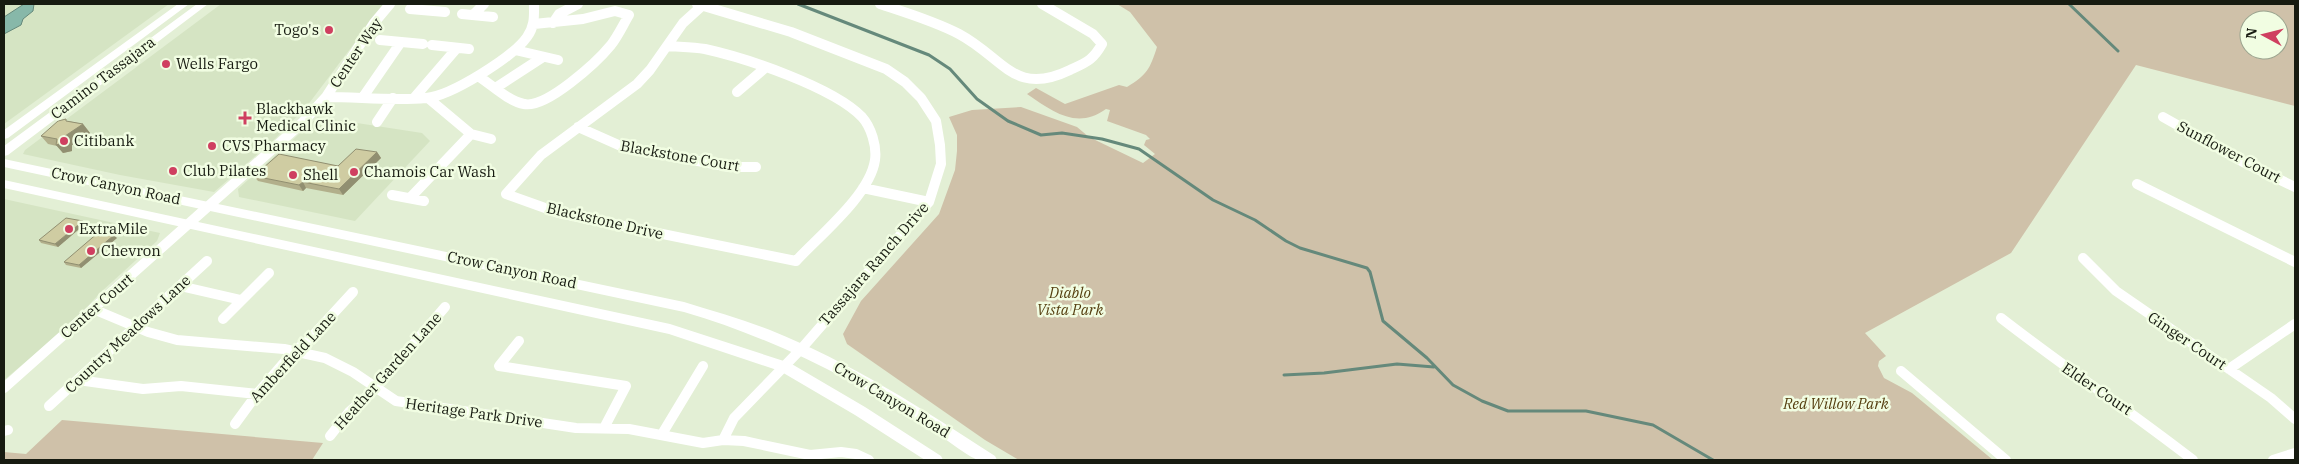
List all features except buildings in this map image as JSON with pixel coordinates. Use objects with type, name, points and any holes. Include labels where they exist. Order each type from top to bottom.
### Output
[{"type":"main road","name":"Camino Tassajara","points":[[4,135],[184,4]]},
{"type":"main road","name":"Camino Tassajara","points":[[4,152],[203,4]]},
{"type":"main road","name":"Crow Canyon Road","points":[[4,163],[210,205],[684,307],[726,318],[802,348],[903,403],[990,460]]},
{"type":"main road","name":"Crow Canyon Road","points":[[4,184],[670,329],[785,367],[860,410],[936,460]]},
{"type":"street","name":"Center Way","points":[[189,224],[303,122],[326,97],[374,24],[390,4]]},
{"type":"street","points":[[473,15],[484,4]]},
{"type":"street","points":[[326,97],[428,98],[445,92],[478,76],[516,50],[527,38],[534,24],[534,4]]},
{"type":"street","points":[[553,23],[559,14],[578,4]]},
{"type":"street","name":"Blackstone Drive","points":[[667,46],[703,49],[730,55],[841,99],[862,117],[873,138],[875,161],[863,188],[796,260],[560,213],[506,194],[541,155],[637,84],[650,70],[683,23],[701,4]]},
{"type":"street","name":"Tassajara Ranch Drive","points":[[701,4],[775,27],[859,57],[905,82],[921,98],[936,121],[941,164],[929,202],[785,367],[734,418],[723,440]]},
{"type":"street","points":[[880,4],[937,22],[986,52],[1017,76],[1031,80],[1051,78],[1095,57],[1102,44],[1093,34],[1042,4]]},
{"type":"street","points":[[410,9],[425,7],[445,12]]},
{"type":"street","points":[[478,76],[512,100],[534,105],[543,102],[582,74],[611,45],[629,15],[615,11],[583,20],[534,24]]},
{"type":"street","points":[[462,14],[493,17]]},
{"type":"street","points":[[380,40],[469,49]]},
{"type":"street","points":[[363,97],[401,42]]},
{"type":"street","points":[[414,98],[457,48]]},
{"type":"street","points":[[516,50],[558,60]]},
{"type":"street","points":[[496,87],[543,57]]},
{"type":"street","points":[[737,92],[765,68]]},
{"type":"street","points":[[377,122],[393,98]]},
{"type":"street","points":[[428,98],[471,134],[491,139]]},
{"type":"street","name":"Sunflower Court","points":[[2163,117],[2243,162],[2295,187]]},
{"type":"street","name":"Blackstone Court","points":[[578,127],[623,147],[730,167],[756,167]]},
{"type":"street","points":[[410,198],[471,134]]},
{"type":"street","points":[[2137,184],[2295,262]]},
{"type":"street","points":[[863,188],[929,202]]},
{"type":"street","points":[[392,195],[424,201]]},
{"type":"street","name":"Center Court","points":[[4,388],[189,224]]},
{"type":"street","name":"Ginger Court","points":[[2083,258],[2116,291],[2271,398],[2295,419]]},
{"type":"street","name":"Country Meadows Lane","points":[[49,406],[207,261]]},
{"type":"street","points":[[223,319],[269,273]]},
{"type":"street","points":[[180,286],[241,300]]},
{"type":"street","name":"Amberfield Lane","points":[[235,424],[257,394],[294,351],[308,341],[353,292]]},
{"type":"street","name":"Heather Garden Lane","points":[[330,436],[349,412],[375,389],[445,307]]},
{"type":"street","name":"Heritage Park Drive","points":[[93,309],[115,316],[135,327],[157,335],[294,351],[327,358],[360,376],[375,389],[396,401],[406,403],[576,428],[629,429],[662,434],[684,441],[703,443],[723,440],[744,441],[810,455],[841,452],[856,454],[869,460]]},
{"type":"street","name":"Elder Court","points":[[2001,318],[2064,367],[2143,421],[2193,460]]},
{"type":"street","points":[[2229,369],[2295,324]]},
{"type":"street","points":[[519,341],[499,366],[626,386],[604,428]]},
{"type":"street","points":[[662,434],[703,366]]},
{"type":"street","points":[[1901,371],[2006,460]]},
{"type":"street","points":[[78,380],[143,389],[180,386],[257,394]]},
{"type":"street","points":[[2273,460],[2295,453]]},
{"type":"shaded area","points":[[4,4],[169,4],[4,124]]},
{"type":"shaded area","points":[[221,4],[384,4],[307,106],[275,139],[214,192],[120,175],[23,154],[25,150]]},
{"type":"shaded area","points":[[318,117],[422,133],[430,141],[355,221],[239,197],[238,189]]},
{"type":"shaded area","points":[[4,199],[160,233],[157,241],[101,292],[72,323],[4,380]]},
{"type":"green space","points":[[1117,4],[2295,4],[2295,106],[2136,65],[2011,253],[1865,333],[1886,356],[1879,361],[1878,366],[1884,378],[1912,393],[1993,460],[1019,460],[985,440],[847,344],[843,334],[861,301],[939,214],[955,170],[957,151],[957,135],[949,117],[972,110],[1021,107],[1077,127],[1089,137],[1143,163],[1155,154],[1144,145],[1146,140],[1150,139],[1146,135],[1107,121],[1110,110],[1106,109],[1085,118],[1075,118],[1065,116],[1046,107],[1027,94],[1036,88],[1065,104],[1119,85],[1127,87],[1147,71],[1157,47],[1130,12]]},
{"type":"green space","points":[[62,420],[323,443],[312,460],[4,460],[4,452],[26,454]]},
{"type":"water","points":[[24,4],[34,4],[33,11],[23,19],[21,25],[4,34],[4,17]]},
{"type":"waterway","points":[[798,4],[929,55],[950,69],[977,99],[1008,121],[1041,135],[1062,133],[1102,139],[1139,149],[1213,200],[1255,220],[1286,241],[1300,248],[1367,268],[1370,272],[1383,321],[1427,358],[1453,385],[1482,401],[1508,411],[1586,411],[1653,425],[1713,460]]},
{"type":"waterway","points":[[2069,4],[2118,51]]},
{"type":"waterway","points":[[1284,375],[1324,373],[1397,364],[1434,367]]},
{"type":"place","name":"Togo's","points":[[329,30]]},
{"type":"place","name":"Wells Fargo","points":[[166,64]]},
{"type":"place","name":"Blackhawk Medical Clinic","points":[[245,118]]},
{"type":"place","name":"Citibank","points":[[64,141]]},
{"type":"place","name":"CVS Pharmacy","points":[[212,146]]},
{"type":"place","name":"Club Pilates","points":[[173,171]]},
{"type":"place","name":"Chamois Car Wash","points":[[354,172]]},
{"type":"place","name":"Shell","points":[[293,175]]},
{"type":"place","name":"ExtraMile","points":[[69,229]]},
{"type":"place","name":"Chevron","points":[[91,251]]},
{"type":"park label","name":"Diablo Vista Park","points":[[1070,302]]},
{"type":"park label","name":"Red Willow Park","points":[[1836,404]]}]
